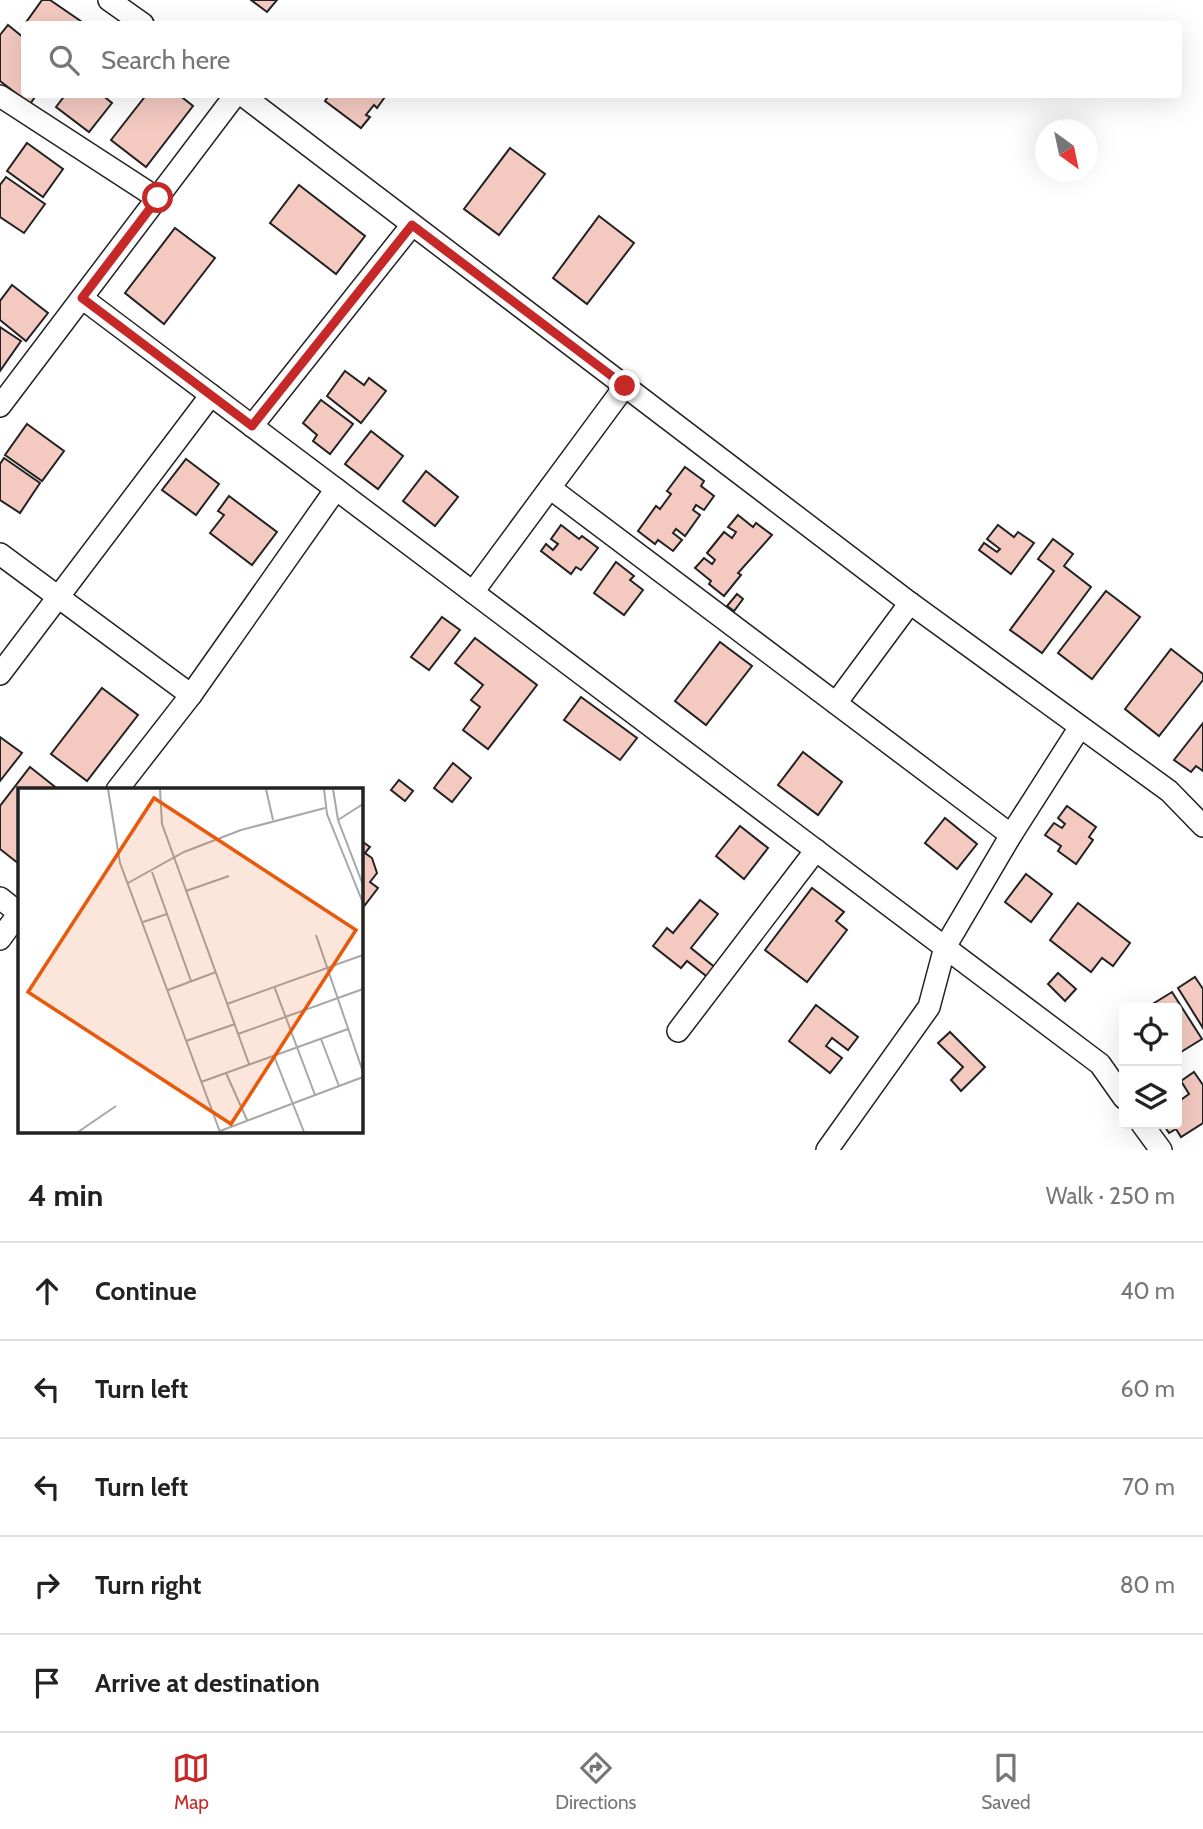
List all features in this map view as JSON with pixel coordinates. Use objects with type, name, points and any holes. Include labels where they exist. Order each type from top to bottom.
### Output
[{"type":"street","points":[[109,0],[139,21]]},
{"type":"street","points":[[0,96],[158,198]]},
{"type":"street","points":[[1,403],[235,98]]},
{"type":"street","points":[[243,98],[910,603],[1169,791],[1203,827]]},
{"type":"street","points":[[252,426],[412,225]]},
{"type":"street","points":[[82,298],[1100,1064],[1119,1091]]},
{"type":"street","points":[[473,592],[625,386]]},
{"type":"street","points":[[0,674],[211,395]]},
{"type":"street","points":[[550,488],[1011,835]]},
{"type":"street","points":[[118,788],[191,695],[336,489]]},
{"type":"street","points":[[0,554],[191,695]]},
{"type":"street","points":[[836,703],[910,603]]},
{"type":"street","points":[[827,1150],[929,1007],[945,947],[1011,835],[1080,727]]},
{"type":"street","points":[[678,1031],[816,850]]},
{"type":"street","points":[[0,898],[18,912]]},
{"type":"street","points":[[0,939],[18,914]]},
{"type":"street","points":[[1146,1129],[1161,1150]]},
{"type":"building","points":[[42,0],[50,0],[81,21],[27,21]]},
{"type":"building","points":[[251,0],[277,0],[267,12]]},
{"type":"building","points":[[8,25],[21,36],[21,97],[0,81],[0,35]]},
{"type":"building","points":[[22,98],[34,98],[30,104]]},
{"type":"building","points":[[63,98],[106,98],[112,103],[89,132],[56,107]]},
{"type":"building","points":[[144,98],[183,98],[193,106],[146,167],[111,140]]},
{"type":"building","points":[[327,98],[384,98],[377,108],[374,105],[366,115],[370,117],[361,128],[325,101]]},
{"type":"building","points":[[27,143],[63,169],[43,197],[7,171]]},
{"type":"building","points":[[510,148],[545,174],[499,235],[464,209]]},
{"type":"building","points":[[6,177],[45,204],[24,233],[0,217],[0,185]]},
{"type":"building","points":[[299,185],[365,236],[336,274],[270,223]]},
{"type":"building","points":[[599,216],[634,243],[587,304],[553,278]]},
{"type":"building","points":[[175,228],[215,258],[164,324],[125,293]]},
{"type":"building","points":[[12,285],[48,313],[26,341],[0,320],[0,301]]},
{"type":"building","points":[[0,327],[21,341],[0,371]]},
{"type":"building","points":[[345,371],[364,385],[369,378],[386,391],[361,423],[327,396]]},
{"type":"building","points":[[321,400],[353,424],[330,454],[313,441],[317,435],[303,423]]},
{"type":"building","points":[[27,424],[64,451],[42,481],[5,455]]},
{"type":"building","points":[[371,431],[403,456],[378,489],[345,464]]},
{"type":"building","points":[[4,458],[40,483],[20,513],[0,500],[0,464]]},
{"type":"building","points":[[186,459],[219,484],[196,515],[162,490]]},
{"type":"building","points":[[685,467],[704,481],[701,486],[714,496],[704,510],[696,505],[693,510],[700,515],[685,536],[676,529],[673,533],[682,540],[673,551],[658,540],[655,544],[638,531],[656,506],[660,509],[671,494],[667,491]]},
{"type":"building","points":[[426,471],[458,497],[435,526],[403,501]]},
{"type":"building","points":[[229,496],[277,532],[252,565],[210,533],[224,515],[218,511]]},
{"type":"building","points":[[738,515],[753,527],[756,523],[772,535],[738,573],[741,575],[724,596],[695,568],[704,558],[712,564],[715,560],[707,553],[724,532],[732,538],[736,532],[728,527]]},
{"type":"building","points":[[561,525],[579,539],[582,536],[598,548],[581,570],[576,567],[571,574],[541,551],[546,544],[553,550],[558,544],[551,539]]},
{"type":"building","points":[[998,525],[1014,537],[1018,532],[1034,543],[1011,574],[979,550],[984,543],[997,552],[1000,549],[987,539]]},
{"type":"building","points":[[1053,539],[1073,554],[1064,566],[1091,587],[1042,653],[1010,630],[1054,571],[1038,559]]},
{"type":"building","points":[[616,562],[634,576],[630,580],[643,590],[624,615],[594,593]]},
{"type":"building","points":[[1106,591],[1140,617],[1092,679],[1058,653]]},
{"type":"building","points":[[737,594],[743,599],[734,611],[727,606]]},
{"type":"building","points":[[442,617],[460,630],[429,670],[411,657]]},
{"type":"building","points":[[475,638],[537,685],[488,749],[463,730],[480,707],[471,700],[483,685],[455,663]]},
{"type":"building","points":[[720,642],[752,666],[706,725],[675,701]]},
{"type":"building","points":[[1171,649],[1203,674],[1203,680],[1159,736],[1125,709]]},
{"type":"building","points":[[102,688],[138,715],[87,781],[51,754]]},
{"type":"building","points":[[581,697],[637,738],[620,760],[564,720]]},
{"type":"building","points":[[1203,723],[1203,771],[1196,766],[1191,772],[1174,760]]},
{"type":"building","points":[[0,737],[22,753],[0,781]]},
{"type":"building","points":[[803,752],[842,782],[818,815],[778,785]]},
{"type":"building","points":[[453,763],[471,778],[452,802],[434,788]]},
{"type":"building","points":[[30,767],[56,788],[18,788],[18,863],[0,849],[0,806]]},
{"type":"building","points":[[399,780],[413,791],[405,801],[391,790]]},
{"type":"building","points":[[1067,806],[1096,827],[1089,837],[1093,840],[1076,864],[1058,851],[1061,846],[1045,835],[1054,823],[1062,828],[1065,824],[1058,818]]},
{"type":"building","points":[[945,818],[977,844],[957,869],[925,843]]},
{"type":"building","points":[[740,826],[768,848],[744,879],[716,856]]},
{"type":"building","points":[[362,841],[370,847],[365,853],[372,858],[377,873],[370,882],[378,888],[365,905],[362,903]]},
{"type":"building","points":[[1026,874],[1052,894],[1031,922],[1005,902]]},
{"type":"building","points":[[812,888],[844,912],[836,921],[847,930],[807,982],[765,950]]},
{"type":"building","points":[[700,900],[718,914],[691,948],[717,969],[710,979],[687,961],[681,968],[653,946],[667,928],[673,933]]},
{"type":"building","points":[[1078,903],[1130,943],[1113,966],[1102,958],[1091,972],[1050,940]]},
{"type":"building","points":[[1058,973],[1076,989],[1065,1001],[1048,984]]},
{"type":"building","points":[[1195,977],[1203,989],[1203,1028],[1178,988]]},
{"type":"building","points":[[1172,992],[1179,1003],[1154,1003]]},
{"type":"building","points":[[816,1005],[858,1037],[848,1050],[832,1038],[826,1046],[842,1058],[830,1073],[789,1041]]},
{"type":"building","points":[[1182,1008],[1202,1039],[1182,1051]]},
{"type":"building","points":[[950,1032],[985,1067],[961,1091],[951,1080],[963,1067],[938,1043]]},
{"type":"building","points":[[1194,1072],[1203,1085],[1203,1123],[1181,1137],[1176,1129],[1182,1129],[1182,1099],[1189,1094],[1182,1080]]},
{"type":"route","points":[[158,198],[82,298],[252,426],[412,225],[625,386]]}]
